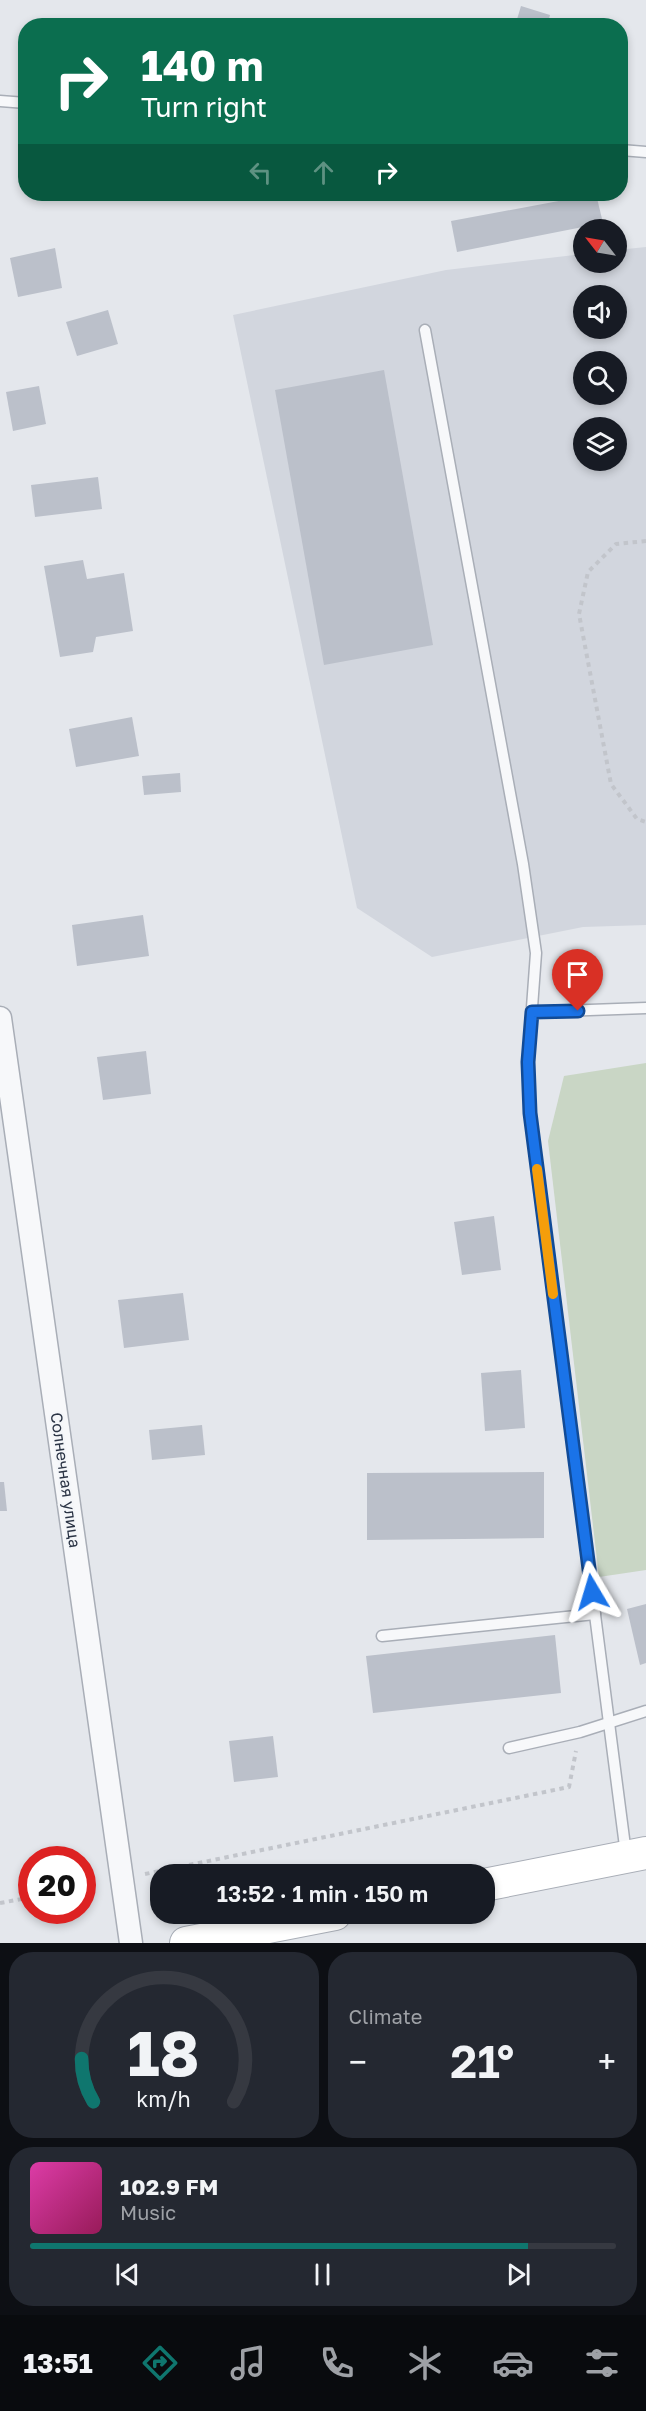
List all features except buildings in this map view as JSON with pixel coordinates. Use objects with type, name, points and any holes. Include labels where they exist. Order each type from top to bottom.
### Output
[{"type":"street","name":"Солнечная улица","points":[[0,1018],[131,1943]]},
{"type":"street","points":[[495,1883],[636,1855]]},
{"type":"street","points":[[186,1943],[284,1924]]},
{"type":"lane","points":[[0,101],[18,102]]},
{"type":"lane","points":[[628,151],[646,152]]},
{"type":"lane","points":[[425,330],[523,864],[536,953],[528,1062],[530,1113],[609,1723],[636,1855]]},
{"type":"lane","points":[[532,1012],[646,1008]]},
{"type":"lane","points":[[382,1636],[595,1614]]},
{"type":"lane","points":[[509,1748],[580,1732],[646,1711]]},
{"type":"path","points":[[646,541],[616,544],[588,572],[579,614],[611,784],[636,819],[646,822]]},
{"type":"path","points":[[96,1884],[569,1787],[580,1732]]},
{"type":"path","points":[[0,1903],[18,1900]]},
{"type":"shaded area","points":[[646,247],[646,925],[583,927],[432,957],[357,908],[233,315],[446,270],[573,255],[573,273],[627,273],[627,249]]},
{"type":"green space","points":[[646,1063],[646,1570],[599,1577],[548,1141],[564,1076]]},
{"type":"slow traffic","points":[[537,1169],[553,1294]]},
{"type":"route","points":[[578,1011],[532,1012],[528,1062],[530,1113],[592,1592]]}]
